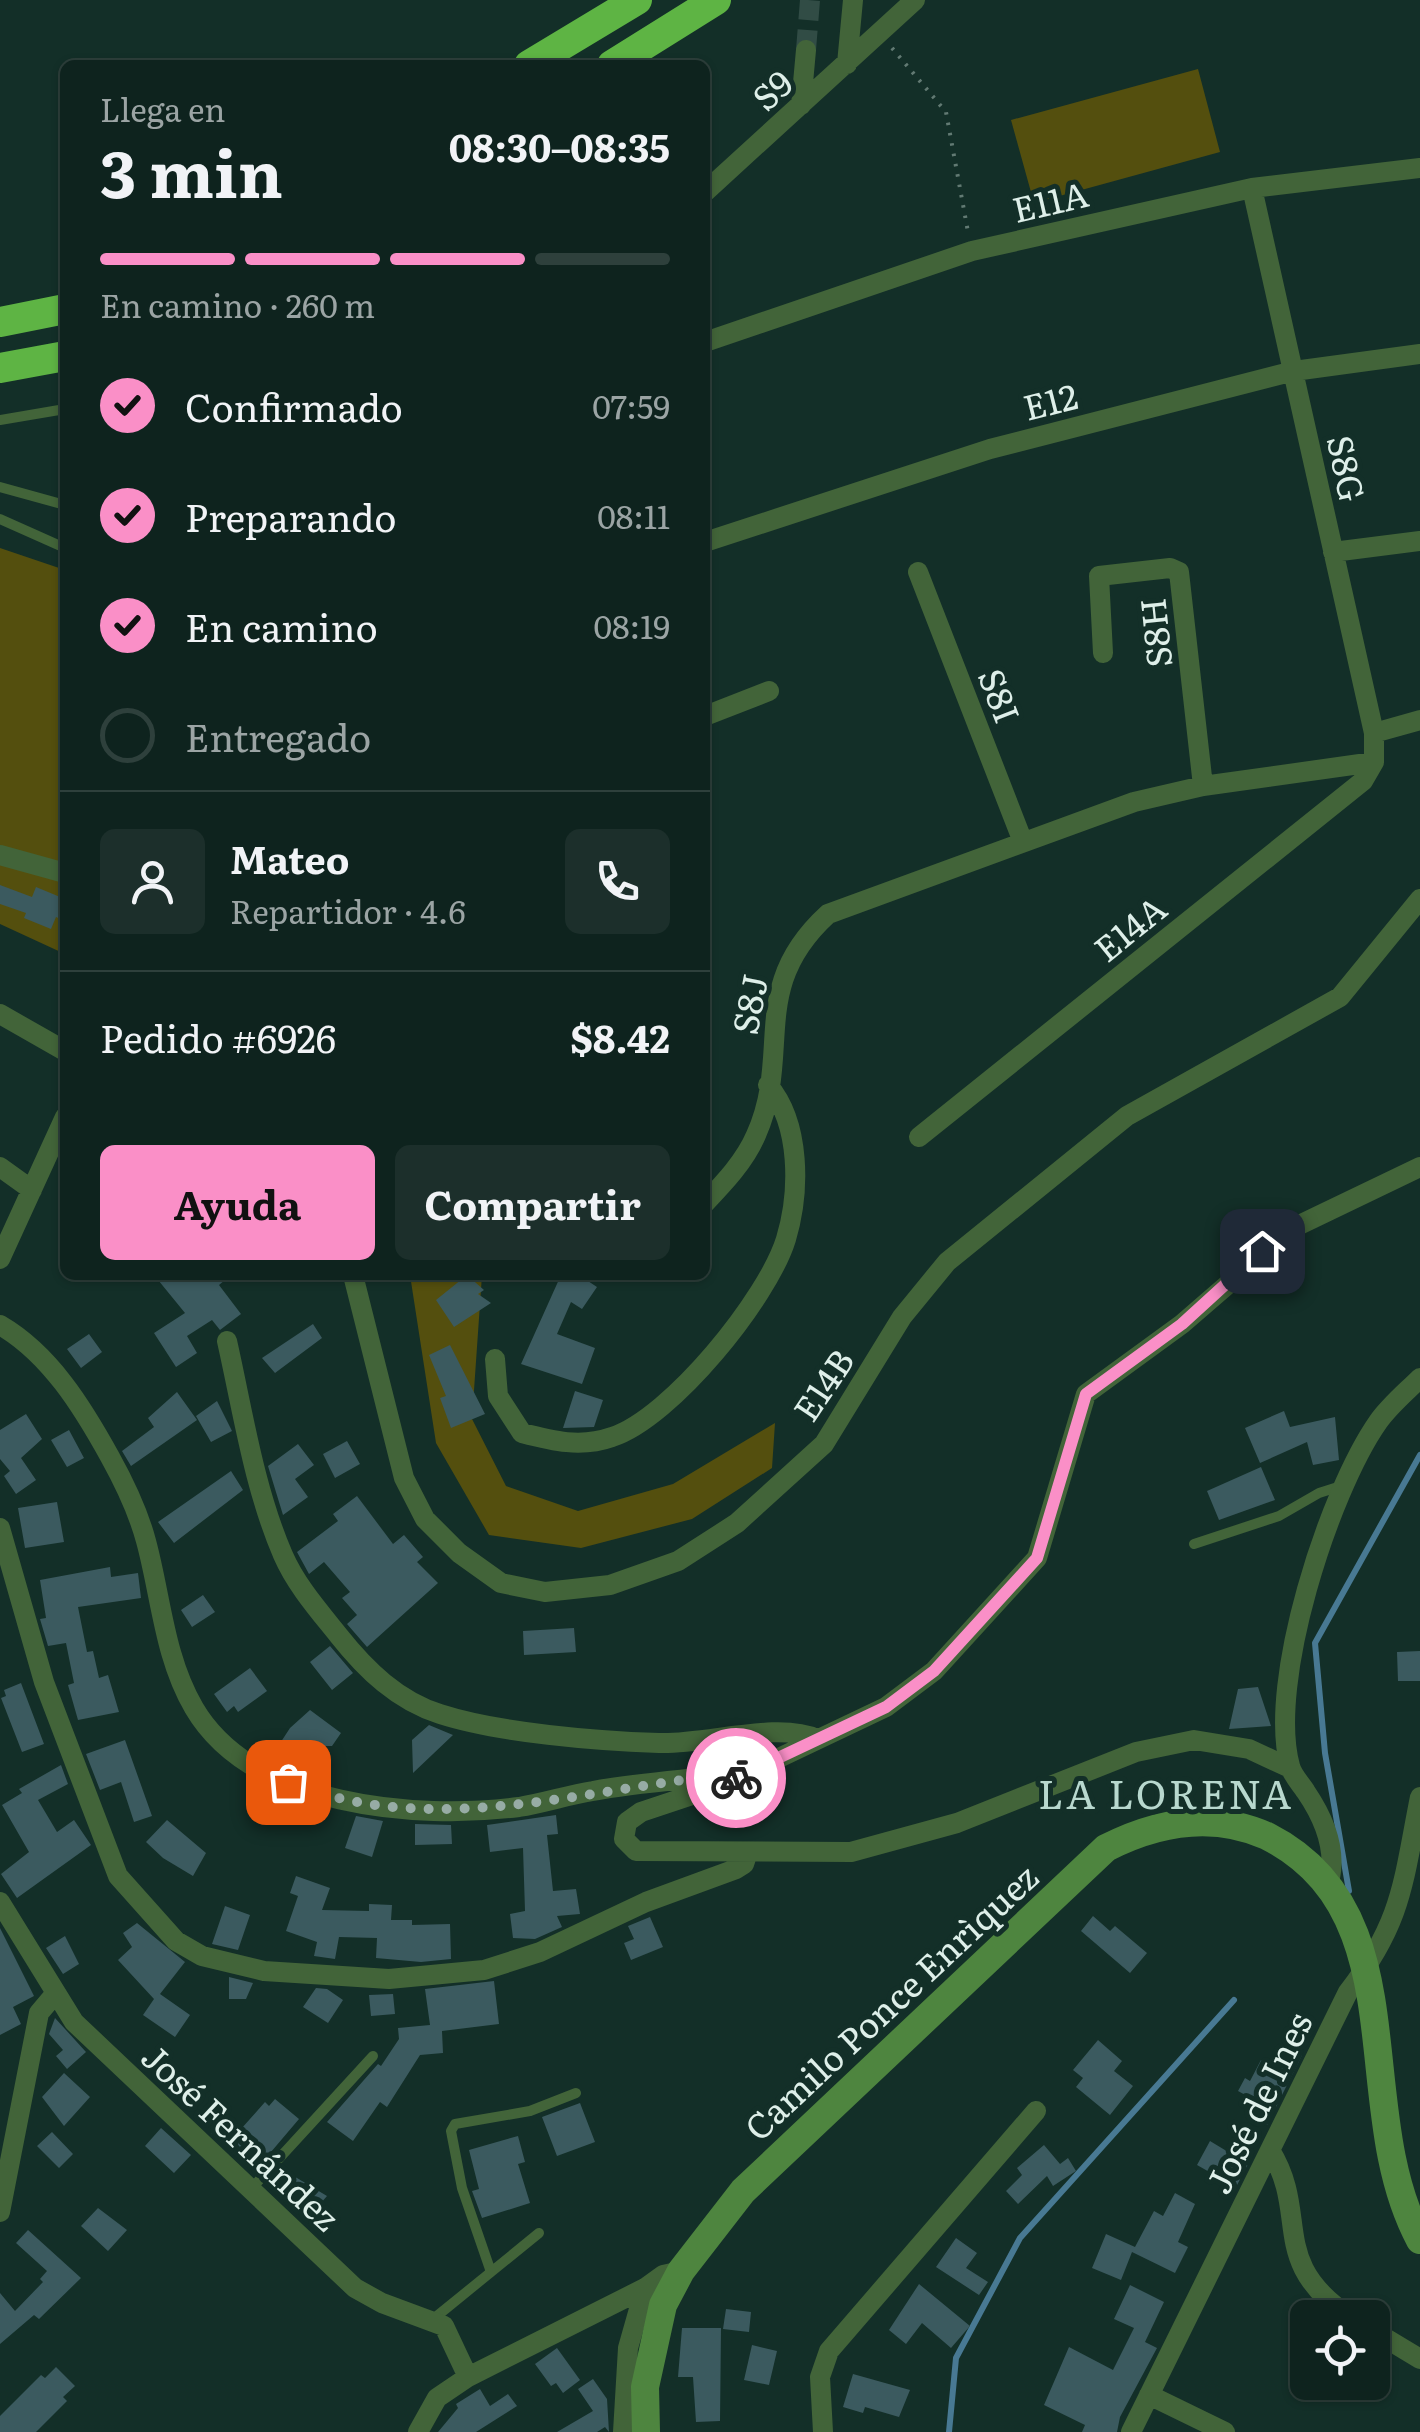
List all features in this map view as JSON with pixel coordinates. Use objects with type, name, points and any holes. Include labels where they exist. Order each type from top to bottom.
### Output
[{"type":"highway","points":[[537,60],[636,0]]},
{"type":"highway","points":[[620,60],[716,0]]},
{"type":"highway","points":[[0,322],[60,309]]},
{"type":"highway","points":[[0,368],[60,357]]},
{"type":"main road","name":"Camilo Ponce Enrìquez","points":[[646,2432],[645,2386],[651,2344],[681,2271],[743,2192],[1106,1848],[1164,1824],[1215,1822],[1280,1842],[1330,1878],[1355,1910],[1373,1960],[1395,2159],[1405,2205],[1420,2240]]},
{"type":"street","points":[[847,64],[853,0]]},
{"type":"street","name":"S9","points":[[879,34],[898,0]]},
{"type":"street","name":"S9","points":[[710,184],[916,0]]},
{"type":"street","points":[[800,105],[806,50]]},
{"type":"street","name":"E11A","points":[[710,340],[972,251],[1252,188],[1420,168]]},
{"type":"street","name":"S8G","points":[[1252,188],[1374,733],[1374,762]]},
{"type":"street","name":"E12","points":[[710,540],[990,448],[1294,371],[1420,354]]},
{"type":"street","points":[[1333,552],[1420,540]]},
{"type":"street","name":"S8H","points":[[1103,653],[1099,576],[1170,568],[1178,572],[1203,786]]},
{"type":"street","name":"S8I","points":[[918,572],[1023,842]]},
{"type":"street","points":[[710,714],[768,691]]},
{"type":"street","points":[[1374,733],[1420,720]]},
{"type":"street","name":"S8J","points":[[494,1359],[498,1396],[522,1432],[568,1444],[614,1437],[658,1409],[710,1360],[754,1301],[786,1240],[795,1174],[789,1124],[782,1102],[768,1085],[781,979],[801,939],[828,914],[1134,802],[1203,786],[1374,762]]},
{"type":"street","name":"E14A","points":[[918,1137],[1363,782],[1374,762]]},
{"type":"street","points":[[0,855],[60,873]]},
{"type":"street","name":"E14B","points":[[354,1280],[404,1478],[424,1519],[459,1554],[501,1582],[545,1592],[610,1585],[678,1562],[737,1523],[824,1444],[902,1317],[947,1262],[1127,1116],[1340,997],[1420,899]]},
{"type":"street","points":[[0,1014],[60,1048]]},
{"type":"street","points":[[710,1198],[728,1179],[756,1135],[768,1085]]},
{"type":"street","points":[[0,1259],[60,1128]]},
{"type":"street","points":[[1290,1768],[1249,1750],[1194,1740],[1136,1752],[897,1842],[851,1852],[636,1852],[624,1838],[626,1822],[640,1812],[722,1784],[886,1707],[934,1671],[1024,1578],[1046,1534],[1076,1418],[1086,1394],[1182,1324],[1293,1228],[1420,1166]]},
{"type":"street","points":[[0,1167],[32,1190]]},
{"type":"street","points":[[0,1326],[26,1340],[89,1419],[130,1494],[176,1671],[211,1732],[265,1774],[310,1792],[396,1809],[520,1807],[595,1790],[706,1777],[722,1784]]},
{"type":"street","points":[[227,1341],[262,1494],[283,1556],[308,1598],[359,1661],[396,1693],[440,1714],[516,1729],[658,1743],[714,1742],[791,1730],[817,1739]]},
{"type":"street","points":[[1330,1878],[1331,1851],[1319,1811],[1290,1768],[1286,1707],[1291,1651],[1342,1486],[1378,1421],[1420,1378]]},
{"type":"street","points":[[0,1528],[44,1682],[112,1861],[129,1889],[176,1941],[202,1956],[264,1971],[389,1979],[484,1970],[540,1952],[646,1902],[736,1868],[744,1864],[748,1852]]},
{"type":"street","name":"José de Ines","points":[[1132,2432],[1348,1992],[1373,1960],[1397,1914],[1420,1797]]},
{"type":"street","name":"José Fernández","points":[[0,1902],[74,2022],[355,2288],[382,2303],[432,2320]]},
{"type":"street","points":[[0,2212],[39,2014],[55,1994]]},
{"type":"street","points":[[823,2432],[820,2377],[829,2350],[1036,2111]]},
{"type":"street","points":[[1270,2150],[1281,2167],[1294,2249],[1310,2280],[1332,2300]]},
{"type":"street","points":[[418,2432],[437,2398],[468,2377],[645,2288],[662,2275],[681,2271]]},
{"type":"street","points":[[624,2432],[628,2348],[645,2288]]},
{"type":"street","points":[[432,2320],[444,2326],[468,2377]]},
{"type":"street","points":[[1390,2341],[1420,2359]]},
{"type":"street","points":[[1150,2395],[1225,2432]]},
{"type":"lane","points":[[0,420],[60,411]]},
{"type":"lane","points":[[0,487],[60,505]]},
{"type":"lane","points":[[0,519],[60,546]]},
{"type":"lane","points":[[1194,1544],[1278,1516],[1319,1493],[1342,1486]]},
{"type":"lane","points":[[251,2189],[373,2056]]},
{"type":"lane","points":[[491,2272],[462,2188],[451,2131],[456,2124],[530,2111],[576,2093]]},
{"type":"lane","points":[[432,2320],[540,2233]]},
{"type":"path","points":[[879,34],[946,112],[972,251]]},
{"type":"shaded area","points":[[1198,69],[1220,152],[1034,203],[1011,120]]},
{"type":"shaded area","points":[[0,548],[60,568],[60,952],[0,924]]},
{"type":"shaded area","points":[[411,1280],[482,1280],[472,1419],[506,1486],[578,1511],[673,1484],[775,1423],[772,1468],[692,1519],[581,1548],[489,1535],[436,1443]]},
{"type":"building","points":[[0,885],[32,897],[36,887],[60,897],[60,919],[56,917],[51,929],[24,918],[26,913],[0,904]]},
{"type":"building","points":[[158,1280],[225,1280],[219,1285],[241,1314],[220,1330],[212,1320],[187,1336],[197,1353],[176,1367],[154,1333],[185,1313]]},
{"type":"building","points":[[461,1280],[473,1280],[484,1290],[478,1294],[491,1303],[454,1327],[436,1300]]},
{"type":"building","points":[[559,1280],[586,1280],[597,1287],[582,1309],[571,1302],[557,1334],[595,1348],[582,1384],[521,1364]]},
{"type":"building","points":[[313,1324],[322,1338],[275,1373],[262,1358]]},
{"type":"building","points":[[89,1334],[102,1352],[81,1368],[67,1349]]},
{"type":"building","points":[[450,1345],[485,1414],[451,1428],[440,1398],[446,1396],[429,1355]]},
{"type":"building","points":[[575,1391],[603,1400],[594,1427],[563,1428]]},
{"type":"building","points":[[177,1392],[197,1420],[131,1466],[122,1451],[154,1427],[148,1418]]},
{"type":"building","points":[[217,1401],[232,1431],[211,1442],[196,1416]]},
{"type":"building","points":[[1284,1411],[1290,1427],[1335,1417],[1339,1460],[1313,1465],[1307,1442],[1260,1463],[1245,1428]]},
{"type":"building","points":[[26,1414],[42,1439],[21,1458],[36,1480],[16,1494],[4,1476],[10,1471],[0,1459],[0,1430]]},
{"type":"building","points":[[69,1430],[84,1458],[67,1467],[51,1440]]},
{"type":"building","points":[[347,1441],[360,1464],[335,1478],[323,1454]]},
{"type":"building","points":[[298,1444],[314,1465],[295,1479],[308,1497],[283,1515],[268,1466]]},
{"type":"building","points":[[1261,1467],[1275,1500],[1219,1520],[1207,1491]]},
{"type":"building","points":[[231,1471],[243,1490],[174,1543],[158,1522]]},
{"type":"building","points":[[357,1496],[393,1544],[404,1535],[423,1557],[417,1562],[438,1583],[367,1647],[347,1624],[357,1615],[342,1598],[350,1592],[324,1562],[309,1574],[297,1552],[338,1521],[333,1514]]},
{"type":"building","points":[[57,1502],[64,1542],[25,1548],[18,1508]]},
{"type":"building","points":[[110,1567],[111,1577],[138,1573],[141,1598],[78,1607],[87,1652],[93,1651],[99,1678],[108,1675],[119,1712],[78,1720],[68,1685],[74,1683],[66,1643],[48,1646],[40,1619],[46,1618],[40,1580]]},
{"type":"building","points":[[203,1595],[215,1612],[192,1627],[181,1610]]},
{"type":"building","points":[[574,1628],[576,1652],[524,1655],[523,1631]]},
{"type":"building","points":[[330,1646],[353,1673],[332,1690],[310,1662]]},
{"type":"building","points":[[1420,1651],[1420,1681],[1398,1681],[1397,1652]]},
{"type":"building","points":[[250,1668],[267,1691],[238,1712],[234,1706],[227,1712],[214,1694]]},
{"type":"building","points":[[21,1683],[44,1744],[22,1752],[1,1698],[6,1696],[4,1690]]},
{"type":"building","points":[[1258,1687],[1271,1726],[1229,1729],[1238,1689]]},
{"type":"building","points":[[310,1710],[341,1733],[332,1746],[323,1746],[305,1774],[275,1751],[290,1728]]},
{"type":"building","points":[[429,1725],[453,1735],[413,1773],[412,1740]]},
{"type":"building","points":[[125,1740],[152,1816],[134,1822],[121,1782],[100,1790],[86,1754]]},
{"type":"building","points":[[61,1765],[68,1784],[38,1800],[57,1832],[74,1820],[91,1845],[17,1898],[1,1874],[29,1852],[2,1805],[22,1793],[19,1789]]},
{"type":"building","points":[[556,1815],[558,1834],[547,1835],[553,1891],[576,1889],[580,1914],[557,1916],[562,1927],[535,1939],[513,1938],[510,1914],[525,1911],[523,1848],[490,1852],[487,1825]]},
{"type":"building","points":[[356,1816],[383,1821],[372,1857],[345,1848]]},
{"type":"building","points":[[167,1820],[206,1853],[193,1876],[146,1842]]},
{"type":"building","points":[[415,1824],[451,1825],[452,1844],[415,1845]]},
{"type":"building","points":[[296,1876],[330,1888],[322,1910],[369,1911],[369,1904],[392,1905],[391,1920],[412,1920],[412,1925],[450,1924],[451,1959],[421,1962],[376,1958],[377,1938],[339,1937],[335,1959],[314,1956],[317,1942],[286,1931],[298,1896],[290,1893]]},
{"type":"building","points":[[225,1906],[250,1915],[238,1950],[212,1944]]},
{"type":"building","points":[[1093,1916],[1110,1931],[1115,1926],[1147,1953],[1130,1973],[1081,1931]]},
{"type":"building","points":[[650,1917],[663,1947],[631,1960],[624,1943],[634,1939],[628,1926]]},
{"type":"building","points":[[137,1923],[185,1962],[160,1994],[190,2015],[175,2037],[143,2015],[154,1999],[118,1960],[132,1947],[123,1933]]},
{"type":"building","points":[[0,1928],[34,1996],[13,2007],[21,2024],[0,2035]]},
{"type":"building","points":[[65,1936],[79,1964],[63,1974],[46,1948]]},
{"type":"building","points":[[229,1977],[253,1983],[246,1999],[229,1999]]},
{"type":"building","points":[[494,1981],[499,2024],[442,2031],[443,2053],[420,2055],[387,2107],[380,2102],[353,2141],[327,2122],[378,2064],[381,2066],[399,2039],[398,2028],[430,2025],[425,1989]]},
{"type":"building","points":[[316,1988],[327,1989],[343,2000],[328,2023],[303,2007]]},
{"type":"building","points":[[393,1994],[395,2014],[371,2016],[369,1995]]},
{"type":"building","points":[[55,2018],[86,2052],[67,2069],[56,2056],[63,2050],[49,2034]]},
{"type":"building","points":[[1098,2040],[1122,2061],[1114,2071],[1133,2086],[1110,2115],[1076,2087],[1083,2078],[1073,2070]]},
{"type":"building","points":[[1291,2049],[1302,2055],[1267,2125],[1250,2116],[1253,2111],[1244,2106],[1249,2097],[1238,2091],[1245,2078],[1250,2081],[1261,2060],[1280,2070]]},
{"type":"building","points":[[64,2073],[90,2097],[64,2126],[42,2097]]},
{"type":"building","points":[[275,2099],[299,2119],[254,2172],[211,2133],[227,2115],[241,2129],[265,2102],[269,2106]]},
{"type":"building","points":[[580,2103],[595,2142],[557,2156],[542,2117]]},
{"type":"building","points":[[161,2128],[191,2155],[174,2173],[145,2146]]},
{"type":"building","points":[[52,2132],[73,2154],[59,2168],[37,2146]]},
{"type":"building","points":[[518,2136],[525,2162],[518,2164],[530,2203],[482,2218],[472,2191],[479,2189],[469,2150]]},
{"type":"building","points":[[1210,2141],[1248,2164],[1236,2187],[1197,2165]]},
{"type":"building","points":[[1044,2145],[1060,2164],[1068,2158],[1076,2171],[1053,2186],[1047,2176],[1018,2204],[1006,2191],[1022,2175],[1017,2168]]},
{"type":"building","points":[[282,2169],[327,2196],[309,2217],[268,2184]]},
{"type":"building","points":[[1175,2193],[1195,2204],[1178,2242],[1188,2247],[1175,2273],[1132,2252],[1121,2280],[1092,2268],[1106,2234],[1135,2247],[1154,2211],[1163,2216]]},
{"type":"building","points":[[98,2208],[127,2230],[108,2251],[81,2226]]},
{"type":"building","points":[[28,2230],[81,2278],[39,2319],[34,2315],[0,2344],[0,2293],[15,2311],[43,2282],[40,2279],[47,2271],[16,2243]]},
{"type":"building","points":[[956,2238],[977,2253],[966,2268],[988,2282],[979,2295],[936,2267]]},
{"type":"building","points":[[919,2284],[970,2326],[951,2348],[922,2323],[906,2344],[889,2330]]},
{"type":"building","points":[[1130,2285],[1164,2302],[1145,2342],[1157,2348],[1120,2417],[1117,2432],[1082,2432],[1085,2425],[1044,2405],[1069,2347],[1113,2370],[1134,2328],[1114,2319]]},
{"type":"building","points":[[726,2309],[751,2312],[749,2332],[723,2329]]},
{"type":"building","points":[[682,2328],[721,2328],[720,2421],[696,2422],[693,2377],[678,2377]]},
{"type":"building","points":[[752,2345],[777,2351],[769,2385],[744,2380]]},
{"type":"building","points":[[557,2348],[580,2380],[563,2393],[556,2383],[551,2386],[535,2364]]},
{"type":"building","points":[[56,2367],[75,2386],[63,2397],[67,2401],[36,2432],[0,2432],[0,2416],[41,2375],[45,2378]]},
{"type":"building","points":[[853,2374],[910,2390],[899,2417],[865,2407],[863,2413],[843,2407]]},
{"type":"building","points":[[593,2379],[607,2399],[609,2432],[605,2427],[597,2432],[557,2432],[593,2411],[578,2389]]},
{"type":"building","points":[[480,2389],[490,2406],[508,2394],[517,2406],[476,2432],[438,2432],[458,2408],[456,2404]]},
{"type":"waterway","points":[[1349,1891],[1325,1753],[1315,1643],[1420,1455]]},
{"type":"waterway","points":[[949,2432],[956,2358],[1020,2238],[1234,2000]]},
{"type":"tunnel","points":[[806,50],[810,0]]},
{"type":"way so far","points":[[288,1782],[310,1792],[396,1809],[462,1810],[520,1807],[595,1790],[706,1777],[722,1784],[736,1778]]},
{"type":"district","name":"LA LORENA","points":[[1166,1791]]},
{"type":"route","points":[[736,1778],[886,1707],[934,1671],[1024,1578],[1037,1558],[1086,1394],[1105,1376],[1182,1324],[1262,1251]]}]
